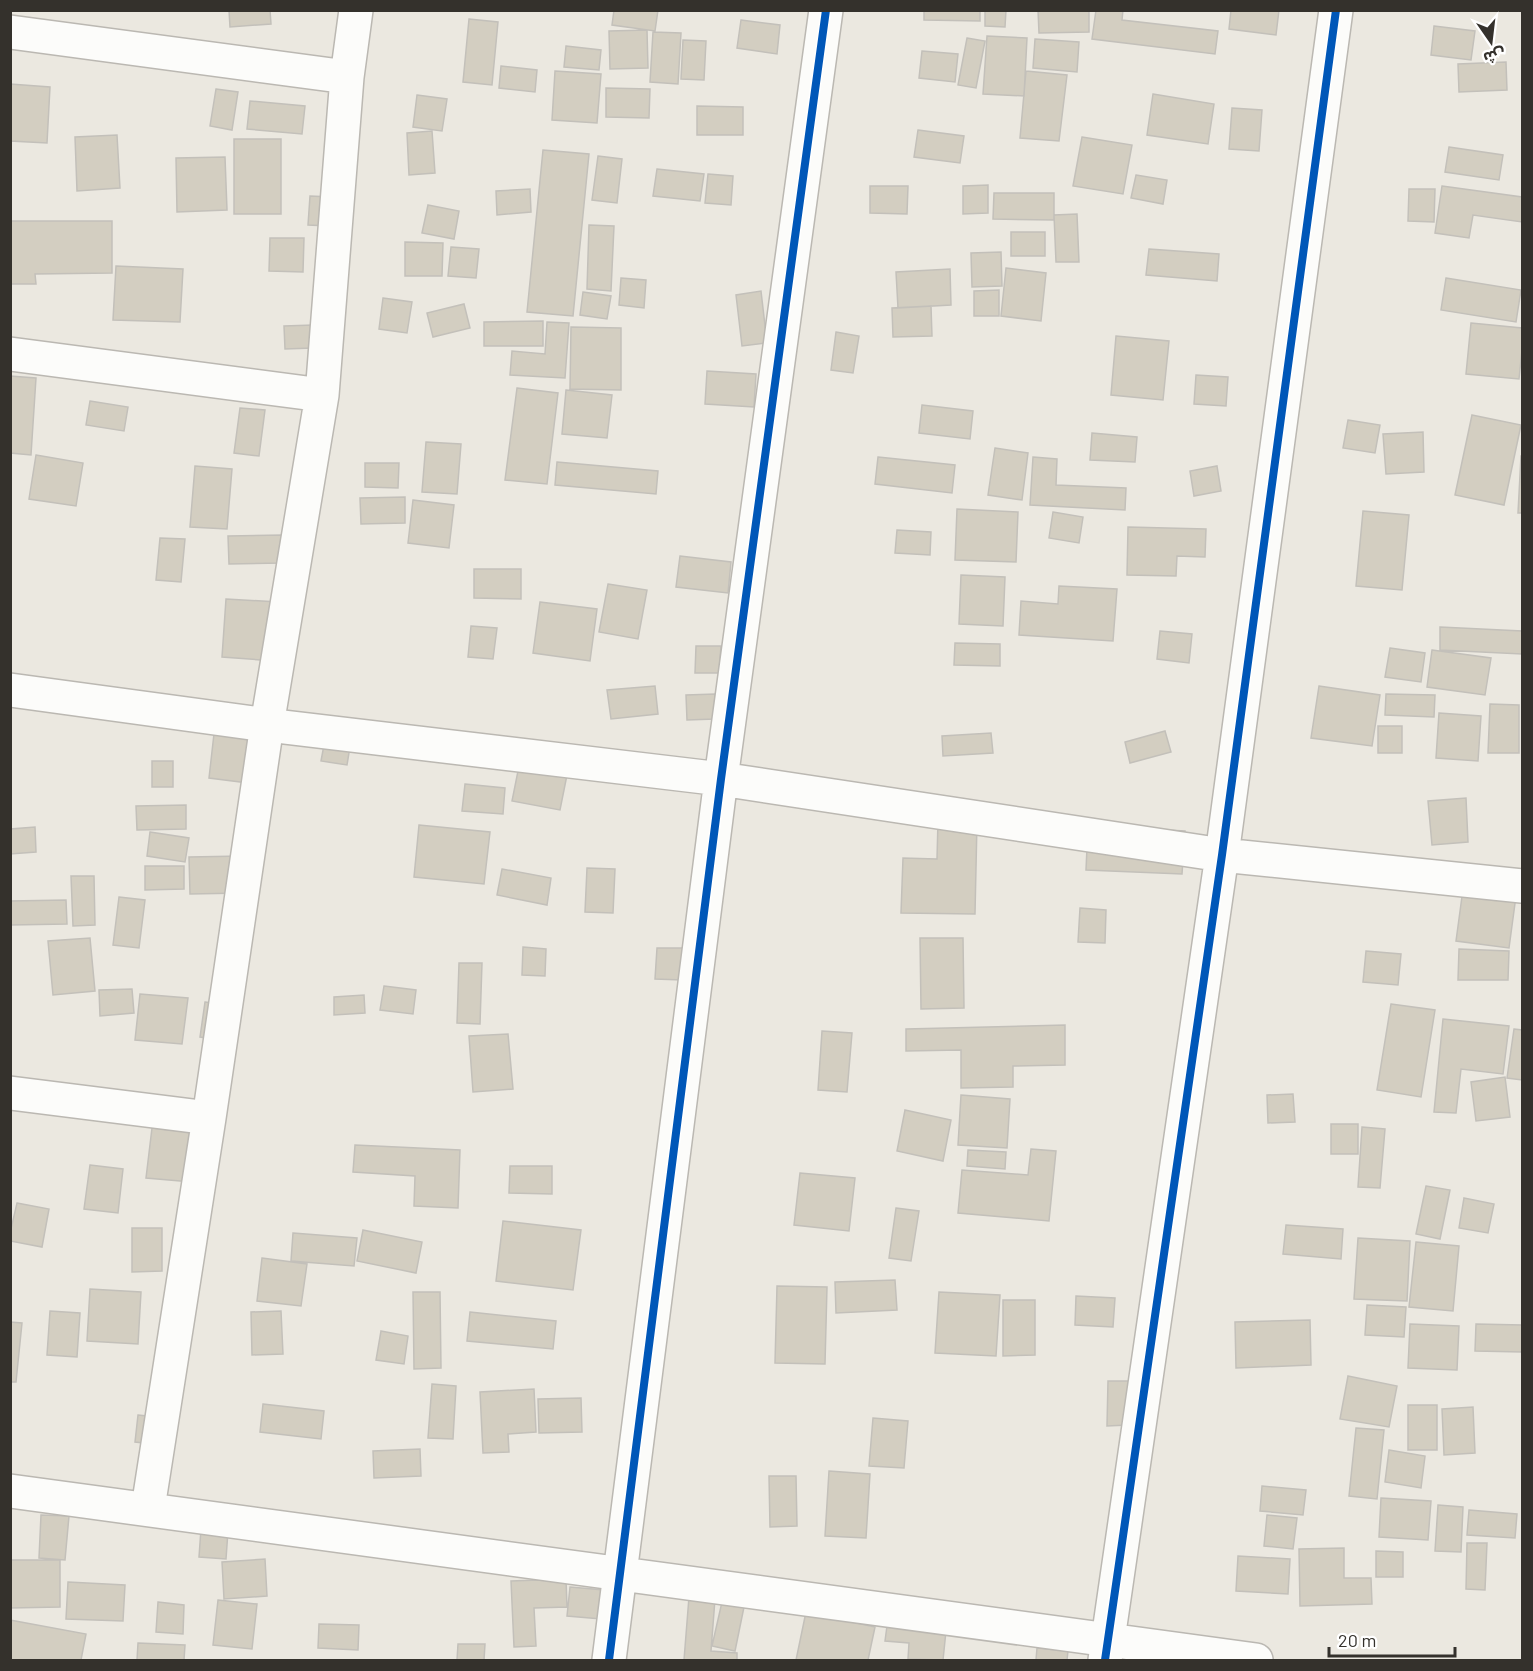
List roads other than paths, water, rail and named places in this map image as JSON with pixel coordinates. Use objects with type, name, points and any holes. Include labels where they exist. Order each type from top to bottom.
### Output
[{"type":"street","points":[[148,1509],[267,725],[322,395],[347,77],[356,10]]},
{"type":"street","points":[[609,1660],[721,779],[826,10]]},
{"type":"street","points":[[1106,1651],[1222,855],[1336,10]]},
{"type":"street","points":[[10,32],[347,77]]},
{"type":"street","points":[[10,354],[322,395]]},
{"type":"street","points":[[10,690],[267,725],[721,779],[1222,855],[1522,886]]},
{"type":"street","points":[[10,1093],[209,1118]]},
{"type":"street","points":[[10,1491],[620,1573],[1106,1651],[1256,1660]]}]
